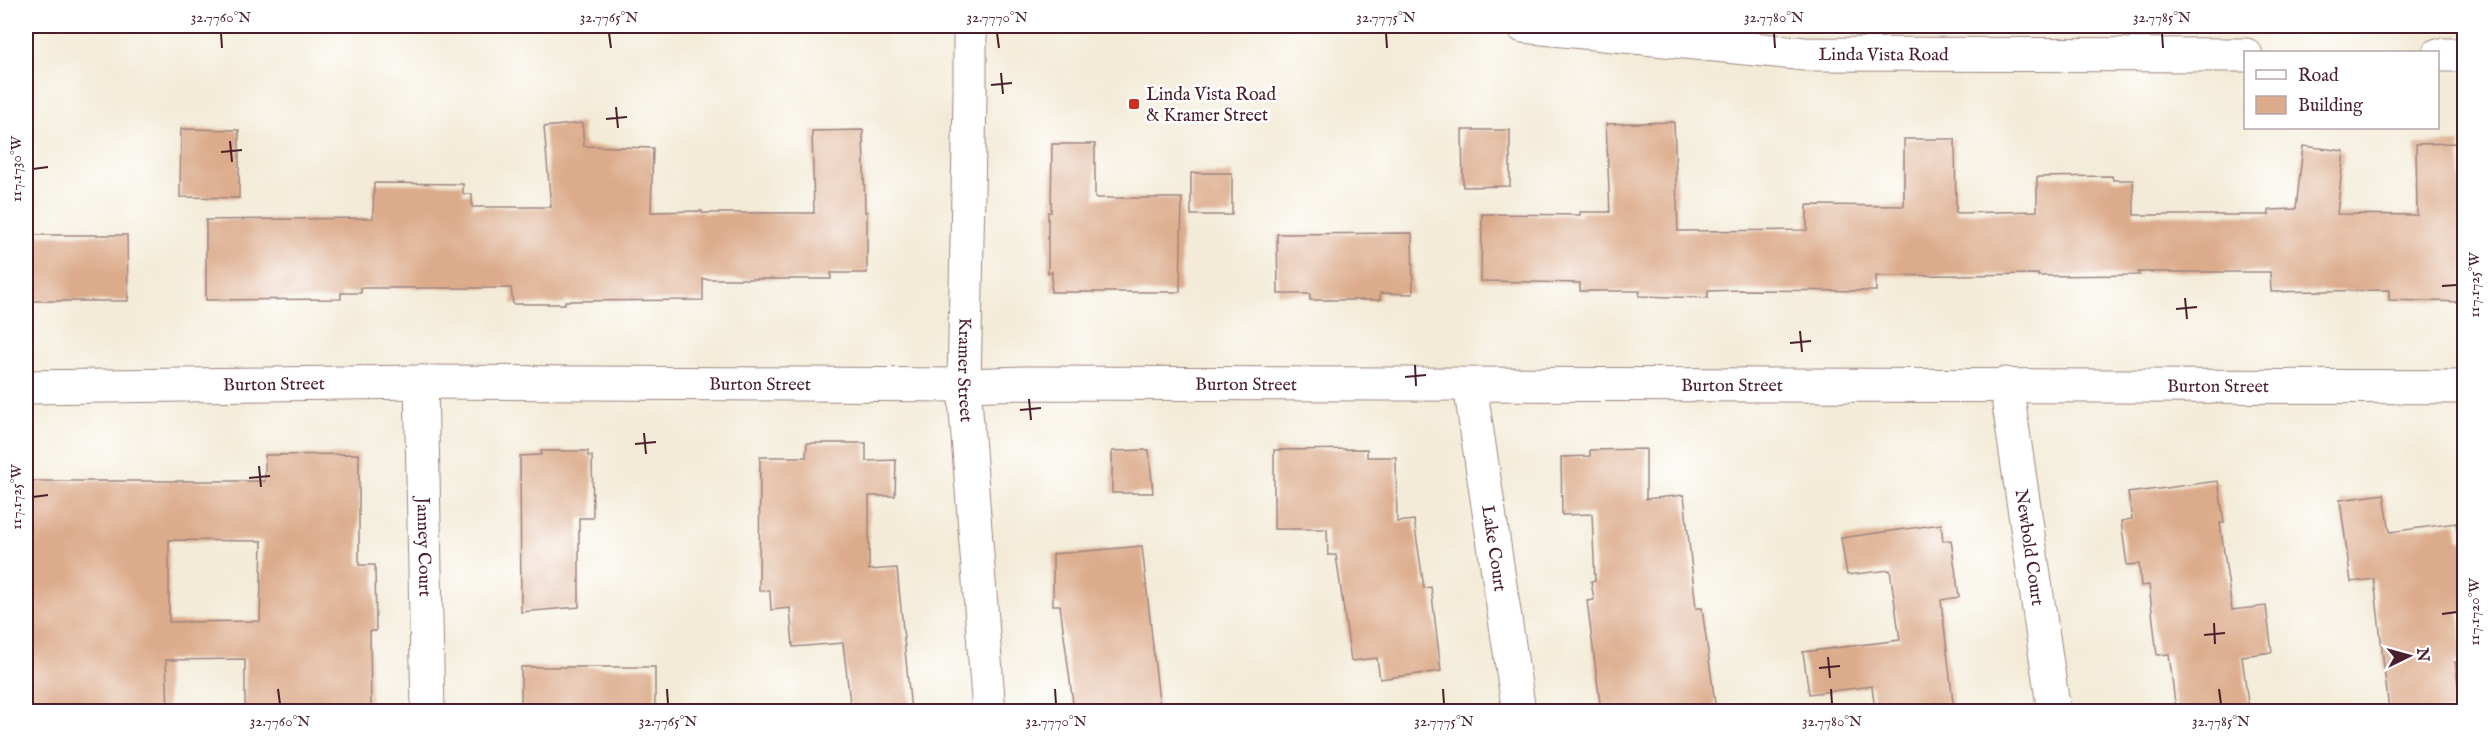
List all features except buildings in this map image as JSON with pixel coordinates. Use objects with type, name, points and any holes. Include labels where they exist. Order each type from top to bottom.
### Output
[{"type":"street","name":"Kramer Street","points":[[969,26],[970,97],[964,385],[989,711]]},
{"type":"street","name":"Linda Vista Road","points":[[1523,26],[1805,54],[2244,55]]},
{"type":"street","points":[[2439,55],[2464,55]]},
{"type":"street","name":"Burton Street","points":[[26,387],[421,382],[964,385],[1038,383],[2006,384],[2464,387]]},
{"type":"street","name":"Janney Court","points":[[421,382],[428,711]]},
{"type":"street","name":"Newbold Court","points":[[2006,384],[2054,711]]},
{"type":"street","name":"Lake Court","points":[[1470,385],[1519,711]]},
{"type":"place","name":"Linda Vista Road & Kramer Street","points":[[1134,104]]}]
